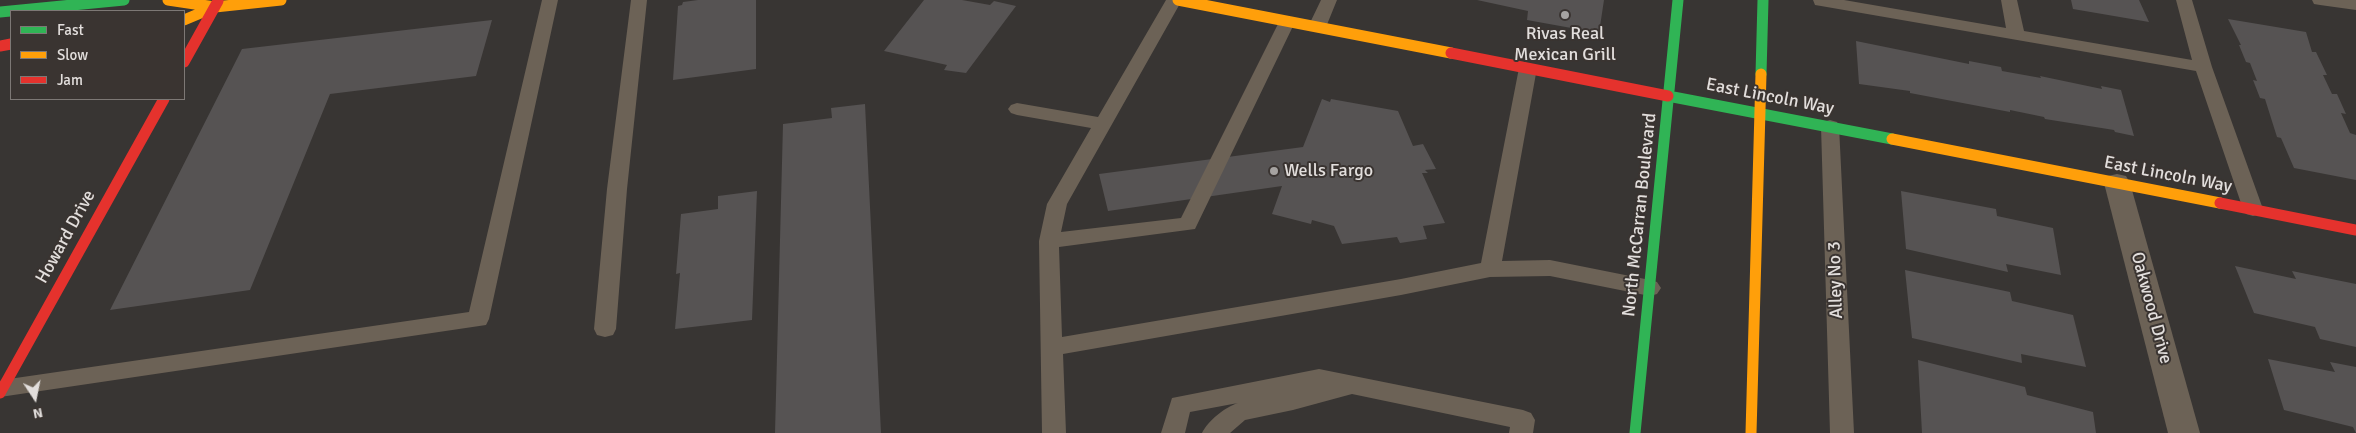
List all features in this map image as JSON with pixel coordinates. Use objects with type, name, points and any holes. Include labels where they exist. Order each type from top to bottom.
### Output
[{"type":"street","points":[[21,10],[124,0]]},
{"type":"street","points":[[168,0],[217,4],[281,0]]},
{"type":"street","name":"East Lincoln Way","points":[[1176,0],[2356,230]]},
{"type":"street","name":"North McCarran Boulevard","points":[[1635,433],[1670,96],[1678,0]]},
{"type":"street","points":[[1751,433],[1758,262],[1758,113],[1763,0]]},
{"type":"street","points":[[185,20],[217,4]]},
{"type":"street","points":[[185,60],[217,4]]},
{"type":"street","name":"Howard Drive","points":[[1,391],[163,100]]},
{"type":"street","name":"Oakwood Drive","points":[[2118,183],[2184,433]]},
{"type":"lane","points":[[1,391],[478,319],[550,0]]},
{"type":"lane","points":[[605,329],[639,0]]},
{"type":"lane","points":[[1054,433],[1049,241],[1056,204],[1176,0]]},
{"type":"lane","points":[[1318,28],[1329,0]]},
{"type":"lane","points":[[2009,0],[2016,34]]},
{"type":"lane","points":[[2184,0],[2203,67],[2253,209]]},
{"type":"lane","points":[[2320,0],[2356,6]]},
{"type":"lane","points":[[1821,1],[2203,67]]},
{"type":"lane","points":[[1049,241],[1188,224],[1287,22]]},
{"type":"lane","points":[[1490,269],[1528,68]]},
{"type":"lane","points":[[1017,109],[1102,124]]},
{"type":"lane","name":"Alley No 3","points":[[1830,126],[1842,433]]},
{"type":"lane","points":[[1052,347],[1392,289],[1490,269],[1550,268],[1650,288]]},
{"type":"lane","points":[[1173,433],[1180,405],[1319,378],[1523,420],[1521,433]]},
{"type":"lane","points":[[1214,433],[1239,412],[1293,401],[1353,384]]},
{"type":"building","points":[[698,0],[756,0],[756,69],[673,80],[678,6],[682,5],[683,2]]},
{"type":"building","points":[[924,0],[962,0],[990,5],[994,1],[1016,6],[966,73],[944,70],[947,65],[884,51]]},
{"type":"building","name":"Rivas Real Mexican Grill","points":[[1477,0],[1604,0],[1599,33],[1527,20],[1528,11]]},
{"type":"building","points":[[2071,0],[2139,0],[2149,22],[2073,9]]},
{"type":"building","points":[[2228,19],[2306,32],[2312,52],[2316,52],[2327,75],[2323,75],[2332,94],[2337,94],[2346,114],[2341,113],[2350,133],[2356,135],[2356,180],[2294,168],[2281,138],[2277,137],[2265,99],[2260,98],[2253,80],[2257,81],[2250,63],[2246,62],[2239,45],[2241,45]]},
{"type":"building","points":[[492,20],[476,76],[330,94],[250,290],[110,310],[242,49]]},
{"type":"building","points":[[1856,41],[1969,64],[1969,61],[2001,67],[2002,71],[2041,78],[2040,76],[2102,89],[2101,86],[2121,90],[2134,136],[2115,132],[2114,130],[2045,119],[2044,117],[2010,110],[2010,112],[1910,93],[1910,91],[1859,84]]},
{"type":"building","name":"Wells Fargo","points":[[1322,99],[1330,102],[1331,99],[1398,111],[1413,146],[1423,144],[1436,169],[1425,170],[1428,173],[1422,173],[1445,223],[1423,226],[1427,239],[1400,243],[1397,237],[1342,244],[1334,226],[1312,220],[1311,224],[1272,214],[1282,186],[1108,211],[1099,174],[1303,147]]},
{"type":"building","points":[[865,104],[881,433],[775,433],[783,124],[832,118],[831,108]]},
{"type":"building","points":[[757,191],[752,320],[675,329],[680,273],[676,274],[681,214],[718,209],[718,196]]},
{"type":"building","points":[[1901,191],[1996,209],[1997,216],[2053,228],[2061,275],[2006,264],[2008,272],[1906,249]]},
{"type":"building","points":[[2235,266],[2296,279],[2292,271],[2356,284],[2356,347],[2320,339],[2315,327],[2254,313]]},
{"type":"building","points":[[1905,270],[2010,292],[2012,301],[2073,315],[2086,367],[2021,354],[2022,363],[1912,338]]},
{"type":"building","points":[[2268,359],[2335,372],[2330,362],[2356,367],[2356,433],[2353,427],[2284,410]]},
{"type":"building","points":[[1918,360],[2025,387],[2027,395],[2093,412],[2096,433],[1922,433]]},
{"type":"traffic: fast","points":[[21,10],[124,0]]},
{"type":"traffic: fast","points":[[1635,433],[1678,0]]},
{"type":"traffic: fast","points":[[1761,74],[1763,0]]},
{"type":"traffic: fast","points":[[0,12],[10,11]]},
{"type":"traffic: fast","points":[[1668,96],[1892,139]]},
{"type":"traffic: slow","points":[[168,0],[215,7]]},
{"type":"traffic: slow","points":[[185,20],[215,7],[281,0]]},
{"type":"traffic: slow","points":[[1178,0],[1451,53]]},
{"type":"traffic: slow","points":[[1751,433],[1761,74]]},
{"type":"traffic: slow","points":[[1892,139],[2220,203]]},
{"type":"traffic: jam","points":[[185,60],[218,1]]},
{"type":"traffic: jam","points":[[0,46],[10,44]]},
{"type":"traffic: jam","points":[[1451,53],[1668,96]]},
{"type":"traffic: jam","points":[[0,393],[163,100]]},
{"type":"traffic: jam","points":[[2220,203],[2356,230]]},
{"type":"place","name":"Rivas Real Mexican Grill","points":[[1565,15]]},
{"type":"place","name":"Wells Fargo","points":[[1274,171]]}]
